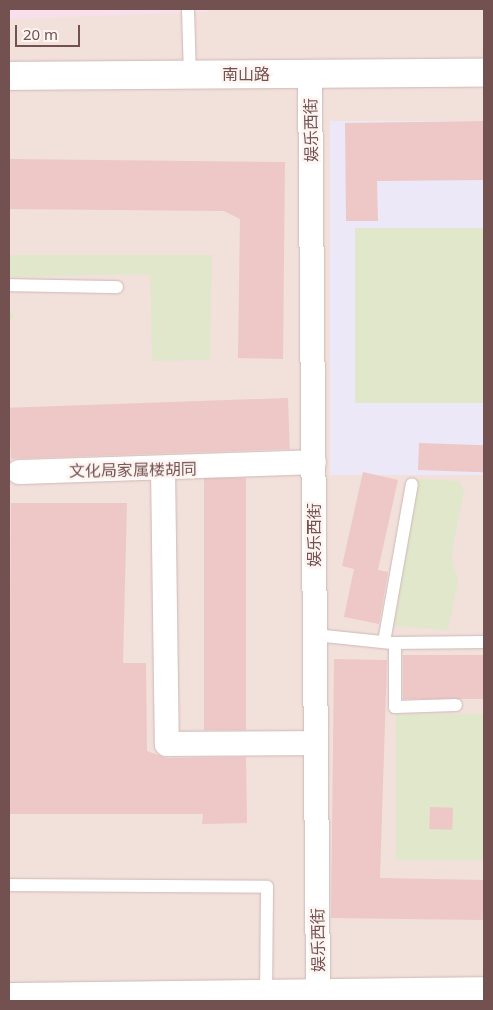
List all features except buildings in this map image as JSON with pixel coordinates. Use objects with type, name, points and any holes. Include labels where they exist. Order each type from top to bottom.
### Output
[{"type":"street","name":"南山路","points":[[9,76],[484,73]]},
{"type":"street","name":"娱乐西街","points":[[310,74],[318,995]]},
{"type":"street","name":"文化局家属楼胡同","points":[[19,472],[246,467],[314,462]]},
{"type":"street","points":[[163,469],[167,744],[316,743]]},
{"type":"street","points":[[9,997],[57,999],[268,999],[318,995],[484,991]]},
{"type":"lane","points":[[188,9],[190,75]]},
{"type":"lane","points":[[9,285],[117,287]]},
{"type":"lane","points":[[412,484],[390,642],[395,706],[456,705]]},
{"type":"lane","points":[[315,635],[390,642],[484,642]]},
{"type":"lane","points":[[9,885],[267,887],[268,999]]},
{"type":"shaded area","points":[[9,9],[484,9],[484,1001],[9,1001]]},
{"type":"shaded area","points":[[9,9],[207,9],[208,12],[9,19]]},
{"type":"shaded area","points":[[330,121],[484,121],[484,475],[330,475]]},
{"type":"green space","points":[[355,228],[484,228],[484,403],[355,403]]},
{"type":"green space","points":[[9,255],[212,255],[210,360],[152,361],[150,274],[9,277]]},
{"type":"green space","points":[[9,310],[15,316],[9,321]]},
{"type":"green space","points":[[417,479],[459,481],[464,491],[451,556],[458,581],[448,630],[394,626]]},
{"type":"green space","points":[[396,714],[484,714],[484,860],[396,860]]}]
